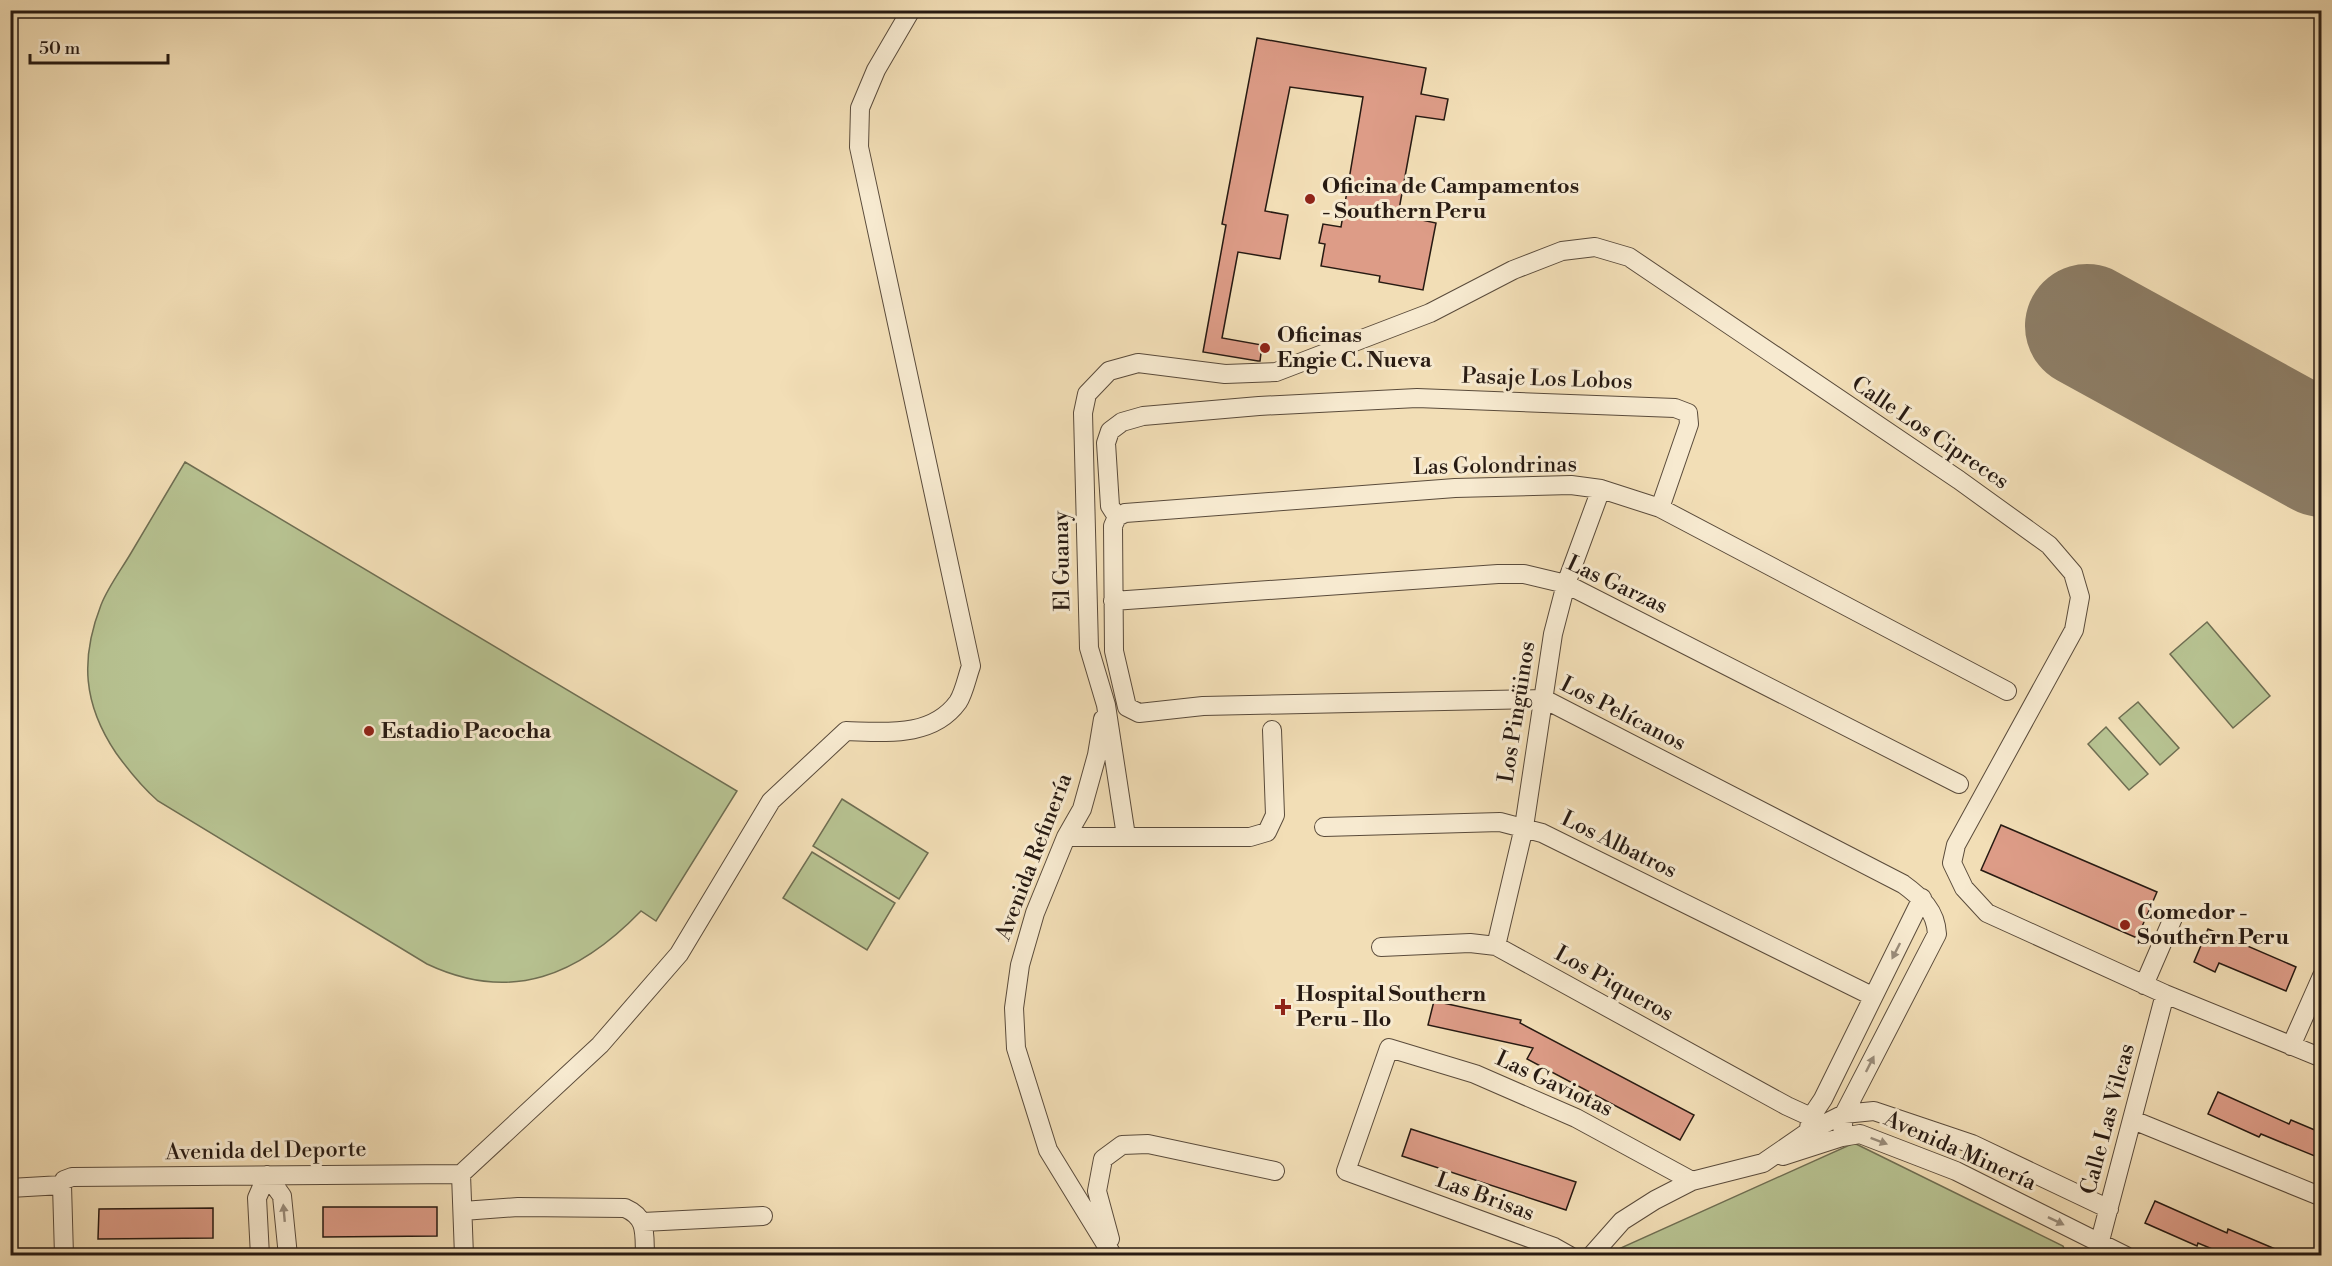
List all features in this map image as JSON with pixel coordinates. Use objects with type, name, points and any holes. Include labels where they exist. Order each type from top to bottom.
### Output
[{"type":"street","points":[[464,1256],[460,1174],[600,1045],[679,954],[771,801],[846,731],[899,733],[935,723],[958,701],[970,666],[859,147],[860,108],[876,70],[911,10]]},
{"type":"street","name":"Calle Los Cipreces","points":[[1083,413],[1087,394],[1109,371],[1138,363],[1225,374],[1276,372],[1430,313],[1513,270],[1562,252],[1595,248],[1629,257],[1959,480],[2049,544],[2073,573],[2080,597],[2073,630],[1956,845],[1952,862],[1964,888],[1987,913],[2144,985],[2322,1058]]},
{"type":"street","name":"Pasaje Los Lobos","points":[[1117,517],[1110,506],[1106,442],[1110,431],[1122,422],[1143,416],[1259,405],[1417,398],[1675,408],[1688,413],[1689,424],[1660,508]]},
{"type":"street","name":"El Guanay","points":[[1083,413],[1089,648],[1106,705],[1126,836]]},
{"type":"street","name":"Las Golondrinas","points":[[1117,517],[1125,513],[1455,488],[1571,485],[1601,489],[1660,508],[2007,691]]},
{"type":"street","name":"Los Pingüinos","points":[[1496,946],[1524,827],[1553,634],[1566,584],[1601,489]]},
{"type":"street","name":"Los Pelícanos","points":[[1117,517],[1113,526],[1114,651],[1127,707],[1139,712],[1203,706],[1544,699],[1903,884],[1922,898],[1937,921],[1937,934],[1844,1114],[1842,1137]]},
{"type":"street","name":"Las Garzas","points":[[1113,601],[1524,574],[1566,584],[1959,784]]},
{"type":"street","name":"Avenida Refinería","points":[[1106,705],[1082,809],[1066,837],[1035,913],[1020,965],[1014,1008],[1016,1048],[1048,1150],[1114,1256]]},
{"type":"street","points":[[1066,837],[1250,837],[1267,832],[1275,815],[1272,730]]},
{"type":"street","name":"Los Albatros","points":[[1324,827],[1500,822],[1524,827],[1542,833],[1872,996]]},
{"type":"street","points":[[1808,1133],[1872,996],[1922,898]]},
{"type":"street","points":[[2144,985],[2174,918]]},
{"type":"street","name":"Los Piqueros","points":[[1381,947],[1470,943],[1496,946],[1808,1133]]},
{"type":"street","points":[[2291,1046],[2322,976]]},
{"type":"street","name":"Calle Las Vilcas","points":[[2098,1249],[2165,994]]},
{"type":"street","name":"Las Gaviotas","points":[[1389,1048],[1475,1074],[1566,1114],[1692,1180]]},
{"type":"street","name":"Las Brisas","points":[[1389,1048],[1346,1171],[1554,1247],[1570,1256]]},
{"type":"street","points":[[1591,1256],[1622,1221],[1692,1180],[1763,1163],[1808,1133],[1844,1114],[1874,1111],[1972,1144],[2109,1209]]},
{"type":"street","points":[[2133,1120],[2322,1197]]},
{"type":"street","name":"Avenida Minería","points":[[1808,1133],[1842,1137],[1860,1134],[1956,1171],[2098,1249],[2126,1256]]},
{"type":"street","points":[[1114,1256],[1096,1191],[1103,1159],[1122,1145],[1148,1144],[1275,1171]]},
{"type":"street","name":"Avenida del Deporte","points":[[10,1188],[67,1181],[267,1175],[460,1174]]},
{"type":"street","points":[[260,1256],[257,1198],[267,1175]]},
{"type":"street","points":[[267,1175],[282,1196],[288,1256]]},
{"type":"street","points":[[64,1256],[67,1181]]},
{"type":"street","points":[[463,1211],[518,1207],[626,1208],[637,1213],[643,1222],[645,1256]]},
{"type":"street","points":[[643,1222],[763,1216]]},
{"type":"green space","name":"Estadio Pacocha","points":[[185,462],[737,791],[656,921],[641,911],[593,952],[543,977],[516,982],[488,982],[458,976],[427,964],[152,796],[126,766],[105,735],[91,699],[88,663],[94,625],[104,598]]},
{"type":"green space","points":[[2207,622],[2270,696],[2233,728],[2170,654]]},
{"type":"green space","points":[[2138,702],[2179,748],[2160,765],[2119,718]]},
{"type":"green space","points":[[2106,727],[2148,774],[2129,790],[2088,744]]},
{"type":"green space","points":[[842,799],[928,853],[899,899],[813,846]]},
{"type":"green space","points":[[812,852],[895,903],[867,950],[783,898]]},
{"type":"green space","points":[[1854,1143],[2063,1246],[2067,1255],[1610,1256],[1614,1251]]},
{"type":"building","points":[[1257,38],[1426,68],[1421,94],[1448,99],[1444,120],[1416,116],[1398,215],[1436,223],[1423,290],[1379,282],[1380,276],[1321,266],[1325,244],[1319,243],[1323,224],[1341,227],[1363,97],[1290,87],[1265,211],[1288,215],[1280,259],[1238,252],[1222,338],[1262,345],[1260,361],[1203,352],[1226,225],[1222,224]]},
{"type":"building","points":[[2001,825],[2157,892],[2137,938],[1981,870]]},
{"type":"building","points":[[2208,929],[2296,967],[2286,991],[2219,963],[2215,972],[2194,962]]},
{"type":"building","points":[[1434,1001],[1521,1020],[1520,1023],[1694,1115],[1680,1140],[1527,1059],[1533,1048],[1428,1025]]},
{"type":"building","points":[[2218,1092],[2289,1124],[2291,1120],[2322,1133],[2322,1159],[2261,1134],[2259,1137],[2208,1114]]},
{"type":"building","points":[[1411,1129],[1576,1182],[1566,1210],[1402,1156]]},
{"type":"building","points":[[2155,1201],[2227,1233],[2228,1229],[2292,1256],[2229,1256],[2198,1243],[2197,1246],[2145,1223]]},
{"type":"building","points":[[323,1207],[437,1207],[437,1236],[323,1237]]},
{"type":"building","points":[[213,1208],[213,1238],[98,1239],[99,1209]]},
{"type":"runway","points":[[2087,326],[2322,455]]},
{"type":"place","name":"Oficina de Campamentos - Southern Peru","points":[[1310,199]]},
{"type":"place","name":"Oficinas Engie C. Nueva","points":[[1265,348]]},
{"type":"place","name":"Estadio Pacocha","points":[[369,731]]},
{"type":"place","name":"Comedor - Southern Peru","points":[[2125,925]]},
{"type":"place","name":"Hospital Southern Peru - Ilo","points":[[1283,1007]]}]
